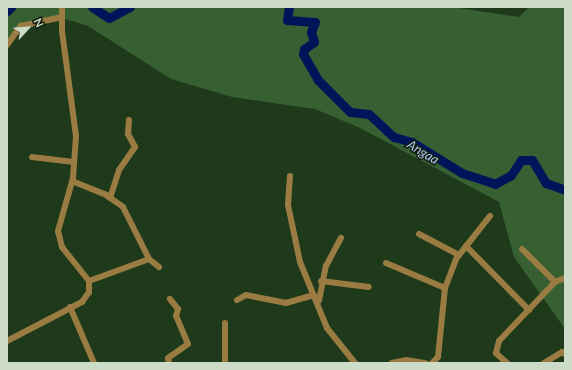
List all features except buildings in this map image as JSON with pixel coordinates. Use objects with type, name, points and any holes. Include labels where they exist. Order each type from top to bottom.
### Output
[{"type":"street","points":[[7,341],[88,297],[88,281],[59,240],[58,231],[72,181],[75,113],[62,18],[62,7]]},
{"type":"street","points":[[7,45],[21,26],[62,18]]},
{"type":"street","points":[[110,198],[119,170],[135,147],[128,134],[129,120]]},
{"type":"street","points":[[32,157],[74,162]]},
{"type":"street","points":[[290,176],[288,204],[300,262],[319,305],[327,328],[356,363]]},
{"type":"street","points":[[72,181],[110,198],[123,207],[149,259],[159,267]]},
{"type":"street","points":[[432,363],[438,357],[445,288],[459,255],[490,216]]},
{"type":"street","points":[[419,234],[459,255]]},
{"type":"street","points":[[319,305],[321,281],[341,238]]},
{"type":"street","points":[[466,246],[528,310]]},
{"type":"street","points":[[522,249],[556,282]]},
{"type":"street","points":[[88,281],[149,259]]},
{"type":"street","points":[[386,263],[445,288]]},
{"type":"street","points":[[507,363],[496,353],[497,344],[556,282],[565,278]]},
{"type":"street","points":[[321,281],[369,287]]},
{"type":"street","points":[[237,300],[246,295],[286,303],[314,295]]},
{"type":"street","points":[[169,363],[168,358],[184,348],[188,340],[176,316],[177,306],[170,299]]},
{"type":"street","points":[[70,307],[92,362]]},
{"type":"street","points":[[225,324],[225,363]]},
{"type":"street","points":[[544,363],[564,352]]},
{"type":"street","points":[[392,363],[406,360],[426,363]]},
{"type":"green space","points":[[7,7],[452,7],[519,17],[529,7],[565,7],[565,329],[514,257],[499,202],[360,128],[315,109],[232,97],[171,79],[88,26],[62,18],[28,23],[7,45]]},
{"type":"waterway","name":"Angaa","points":[[7,11],[11,7]]},
{"type":"waterway","name":"Angaa","points":[[92,7],[109,18],[130,7]]},
{"type":"waterway","name":"Angaa","points":[[289,7],[287,20],[315,22],[311,32],[314,42],[304,49],[303,54],[318,80],[350,112],[369,114],[394,137],[412,142],[462,173],[495,184],[511,175],[521,160],[532,160],[546,183],[565,190]]}]
